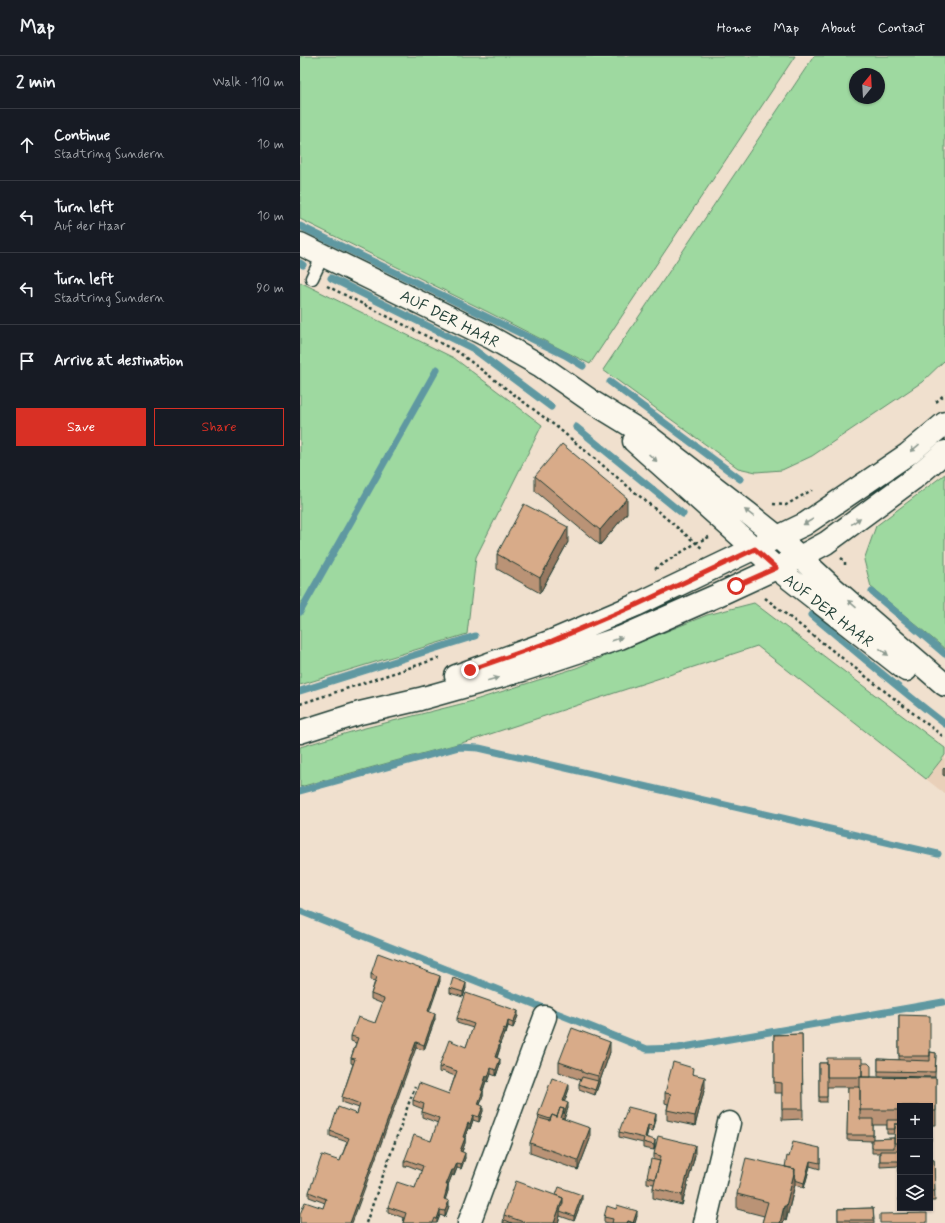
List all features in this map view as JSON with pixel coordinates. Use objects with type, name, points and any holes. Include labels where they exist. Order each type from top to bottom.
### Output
[{"type":"street","name":"AUF DER HAAR","points":[[300,244],[490,337],[541,366],[594,403],[648,436],[779,538],[832,587],[945,685]]},
{"type":"street","name":"AUF DER HAAR","points":[[594,403],[639,446],[776,568],[929,688],[945,697]]},
{"type":"street","points":[[300,732],[360,713],[470,670],[552,641],[636,605],[779,538],[823,513],[908,454],[945,423]]},
{"type":"street","points":[[360,713],[420,699],[523,670],[620,638],[800,557],[832,538],[914,479],[945,452]]},
{"type":"street","points":[[469,1223],[545,1016]]},
{"type":"street","points":[[705,1223],[729,1123]]},
{"type":"lane","points":[[312,278],[323,255]]},
{"type":"path","points":[[312,278],[458,352],[558,428],[696,543]]},
{"type":"path","points":[[649,573],[696,543],[710,537]]},
{"type":"path","points":[[761,596],[945,738]]},
{"type":"path","points":[[300,704],[449,655]]},
{"type":"path","points":[[366,1223],[415,1086]]},
{"type":"shaded area","points":[[945,755],[945,794],[926,779]]},
{"type":"green space","points":[[300,56],[795,56],[590,364],[300,219]]},
{"type":"green space","points":[[814,56],[945,56],[945,360],[922,382],[812,456],[782,470],[756,472],[738,468],[603,370]]},
{"type":"green space","points":[[300,282],[454,358],[542,425],[476,557],[467,634],[300,685]]},
{"type":"green space","points":[[945,474],[945,649],[871,587],[864,560],[876,526]]},
{"type":"green space","points":[[754,603],[945,748],[945,755],[926,779],[757,646],[472,740],[300,787],[300,747],[361,729],[469,702],[576,668],[707,615]]},
{"type":"building","points":[[562,444],[627,498],[600,530],[535,476]]},
{"type":"building","points":[[524,504],[568,527],[540,578],[497,554]]},
{"type":"building","points":[[378,953],[440,976],[428,1011],[435,1014],[424,1045],[416,1042],[350,1223],[300,1223],[300,1214],[305,1202],[323,1208],[326,1199],[309,1192],[322,1155],[340,1161],[349,1138],[330,1131],[338,1107],[357,1114],[360,1104],[342,1097],[355,1059],[351,1058],[358,1038],[351,1036],[358,1017],[375,1023],[384,999],[371,994],[377,977],[371,974]]},
{"type":"building","points":[[453,978],[466,983],[463,992],[450,988]]},
{"type":"building","points":[[466,993],[518,1011],[513,1023],[508,1021],[506,1029],[504,1028],[498,1043],[500,1043],[495,1057],[500,1059],[496,1070],[491,1068],[488,1077],[486,1076],[481,1090],[483,1091],[478,1104],[483,1106],[479,1117],[473,1115],[470,1124],[468,1123],[463,1137],[465,1138],[460,1151],[465,1153],[461,1164],[457,1163],[454,1170],[452,1170],[446,1185],[448,1185],[444,1199],[449,1201],[445,1211],[440,1210],[437,1219],[435,1218],[433,1223],[403,1223],[406,1213],[388,1207],[397,1182],[415,1188],[423,1166],[407,1160],[404,1162],[414,1135],[431,1141],[439,1118],[422,1112],[424,1104],[413,1100],[419,1083],[449,1094],[457,1071],[442,1066],[441,1068],[439,1067],[449,1040],[466,1047],[474,1024],[457,1018]]},
{"type":"building","points":[[899,1015],[930,1016],[930,1056],[899,1056]]},
{"type":"building","points":[[572,1028],[610,1042],[598,1076],[587,1074],[582,1072],[582,1070],[559,1062]]},
{"type":"building","points":[[802,1034],[803,1109],[782,1109],[782,1083],[774,1082],[774,1035]]},
{"type":"building","points":[[930,1052],[936,1053],[935,1072],[878,1071],[878,1059],[930,1061]]},
{"type":"building","points":[[827,1058],[862,1058],[862,1077],[827,1077]]},
{"type":"building","points":[[673,1062],[693,1068],[692,1074],[705,1077],[695,1116],[667,1110],[671,1094],[665,1093]]},
{"type":"building","points":[[819,1063],[827,1063],[827,1097],[819,1097]]},
{"type":"building","points":[[862,1063],[868,1063],[871,1066],[871,1077],[862,1077]]},
{"type":"building","points":[[582,1077],[598,1081],[595,1090],[579,1084]]},
{"type":"building","points":[[860,1077],[936,1078],[936,1111],[933,1111],[933,1103],[897,1103],[897,1110],[860,1110]]},
{"type":"building","points":[[552,1078],[569,1084],[563,1101],[568,1103],[564,1114],[564,1109],[560,1108],[557,1117],[552,1115],[550,1119],[538,1115]]},
{"type":"building","points":[[848,1087],[860,1087],[860,1119],[873,1119],[873,1135],[847,1135]]},
{"type":"building","points":[[628,1107],[656,1114],[653,1126],[648,1125],[645,1137],[655,1140],[654,1145],[643,1142],[644,1138],[619,1132]]},
{"type":"building","points":[[560,1108],[564,1109],[561,1118],[590,1128],[578,1160],[530,1143],[539,1118],[550,1121],[552,1115],[557,1117]]},
{"type":"building","points":[[887,1120],[897,1120],[895,1129],[887,1129]]},
{"type":"building","points":[[895,1124],[897,1124],[897,1143],[894,1143]]},
{"type":"building","points":[[658,1136],[695,1145],[682,1195],[653,1188],[661,1156],[654,1154]]},
{"type":"building","points":[[894,1138],[894,1148],[872,1148],[872,1139]]},
{"type":"building","points":[[793,1142],[820,1148],[820,1163],[810,1161],[804,1183],[795,1180],[795,1169],[785,1167],[787,1156],[789,1157]]},
{"type":"building","points":[[880,1151],[897,1151],[897,1161],[880,1161]]},
{"type":"building","points":[[746,1158],[795,1169],[786,1206],[784,1206],[780,1223],[762,1223],[768,1202],[737,1194]]},
{"type":"building","points":[[651,1159],[660,1161],[655,1179],[647,1177]]},
{"type":"building","points":[[933,1160],[934,1160],[935,1191],[933,1191]]},
{"type":"building","points":[[516,1181],[563,1198],[554,1223],[526,1223],[504,1215]]},
{"type":"building","points":[[559,1187],[582,1195],[574,1216],[560,1211],[563,1198],[556,1195]]},
{"type":"building","points":[[617,1205],[637,1211],[633,1223],[628,1221],[627,1223],[612,1223],[613,1219],[604,1217],[607,1206],[616,1209]]},
{"type":"building","points":[[873,1208],[874,1220],[838,1220],[838,1209]]},
{"type":"building","points":[[927,1213],[927,1223],[880,1223],[880,1214]]},
{"type":"building","points":[[505,1220],[512,1223],[503,1223]]},
{"type":"waterway","points":[[300,226],[565,355],[583,366]]},
{"type":"waterway","points":[[331,278],[472,348],[551,407]]},
{"type":"waterway","points":[[300,612],[437,369]]},
{"type":"waterway","points":[[610,382],[740,479]]},
{"type":"waterway","points":[[576,427],[683,514]]},
{"type":"waterway","points":[[872,592],[945,654]]},
{"type":"waterway","points":[[812,615],[894,684],[945,724]]},
{"type":"waterway","points":[[300,691],[475,636]]},
{"type":"waterway","points":[[300,791],[459,747],[479,748],[938,854]]},
{"type":"waterway","points":[[300,911],[647,1049],[678,1048],[943,1002]]},
{"type":"route","points":[[470,670],[552,641],[636,605],[755,549],[776,568],[736,586]]}]
